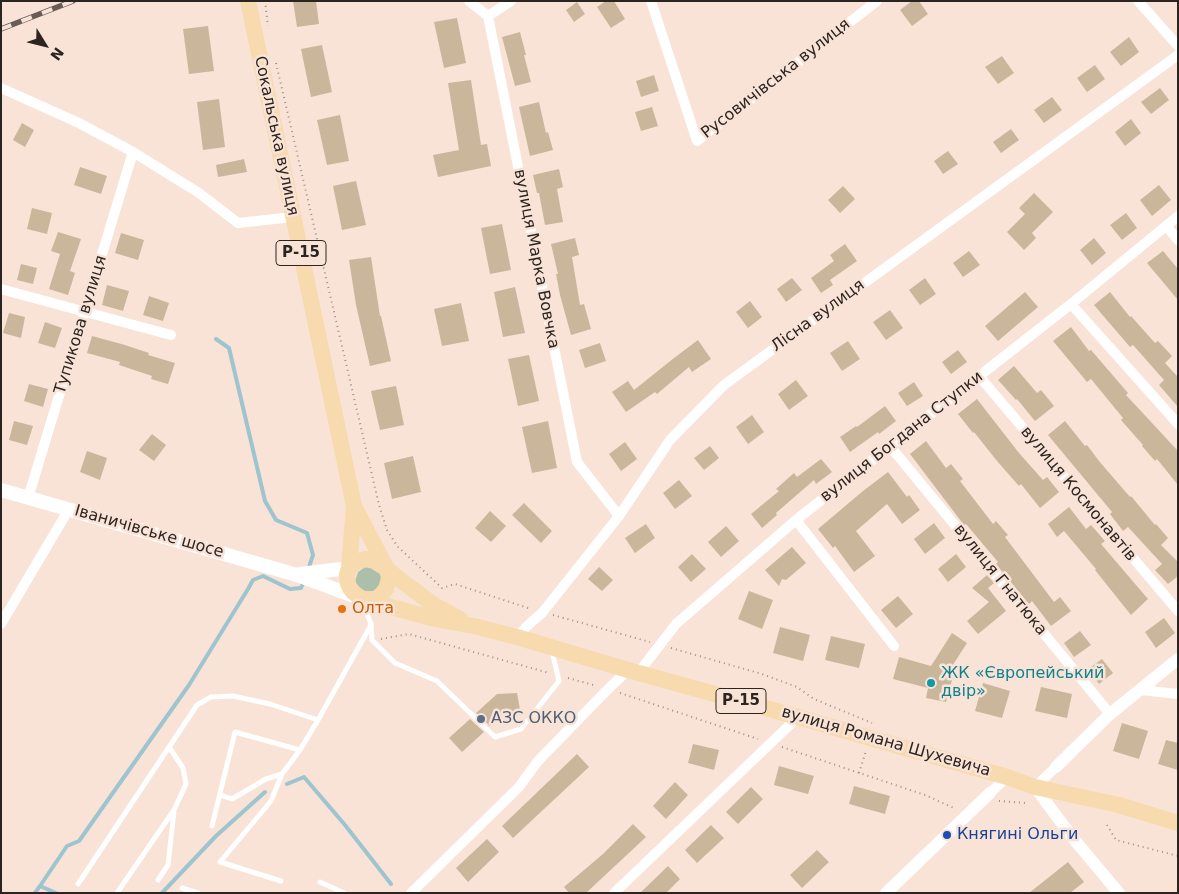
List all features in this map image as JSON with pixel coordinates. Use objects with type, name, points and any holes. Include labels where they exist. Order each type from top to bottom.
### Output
[{"type":"main road","name":"Сокальська вулиця","points":[[248,1],[354,506]]},
{"type":"main road","name":"Іваничівське шосе","points":[[1,490],[297,575],[362,600]]},
{"type":"main road","name":"Р-15","points":[[354,506],[347,575],[348,584],[353,592],[362,600]]},
{"type":"main road","name":"Р-15","points":[[354,506],[387,569]]},
{"type":"main road","name":"Р-15","points":[[349,568],[356,562],[366,559],[374,561],[434,605],[474,626]]},
{"type":"main road","points":[[297,575],[349,568]]},
{"type":"main road","points":[[362,600],[374,599],[383,593],[388,584],[387,569]]},
{"type":"main road","name":"вулиця Романа Шухевича","points":[[362,600],[435,619],[474,626],[517,637],[1007,776],[1035,787],[1119,805],[1178,823]]},
{"type":"street","points":[[468,1],[488,16],[510,1]]},
{"type":"street","name":"Русовичівська вулиця","points":[[651,1],[697,141],[877,1]]},
{"type":"street","points":[[1138,1],[1178,46]]},
{"type":"street","name":"вулиця Марка Вовчка","points":[[488,16],[577,462],[619,516]]},
{"type":"street","name":"Лісна вулиця","points":[[517,637],[542,613],[619,516],[670,440],[724,385],[1178,54]]},
{"type":"street","points":[[1,88],[79,122],[133,152],[199,193],[238,223],[293,217]]},
{"type":"street","name":"Тупикова вулиця","points":[[28,498],[133,152]]},
{"type":"street","name":"вулиця Богдана Ступки","points":[[411,893],[519,787],[538,761],[608,689],[634,671],[676,624],[796,520],[1071,304],[1178,216]]},
{"type":"street","points":[[1166,226],[1178,240]]},
{"type":"street","points":[[1,289],[171,335]]},
{"type":"street","points":[[1071,304],[1178,424]]},
{"type":"street","name":"вулиця Космонавтів","points":[[979,376],[1178,611]]},
{"type":"street","name":"вулиця Гнатюка","points":[[890,446],[1110,714]]},
{"type":"street","points":[[1,624],[69,510]]},
{"type":"street","points":[[796,520],[894,646]]},
{"type":"street","points":[[1119,893],[1072,837],[1035,787],[1110,714],[1178,660]]},
{"type":"street","points":[[1141,690],[1178,694]]},
{"type":"street","points":[[614,893],[798,717]]},
{"type":"street","points":[[886,893],[972,810],[995,797],[1007,776]]},
{"type":"lane","points":[[362,600],[371,624],[372,640],[395,663],[437,681],[495,737],[521,729],[559,681],[551,648]]},
{"type":"lane","points":[[281,881],[220,862],[271,801],[282,774],[300,750],[318,720],[371,624]]},
{"type":"lane","points":[[78,884],[197,705],[211,696],[233,696],[270,704],[318,720]]},
{"type":"lane","points":[[212,826],[235,732],[300,750]]},
{"type":"lane","points":[[117,893],[174,810],[186,784],[183,768],[169,747]]},
{"type":"lane","points":[[220,795],[232,799],[266,779],[282,774]]},
{"type":"lane","points":[[158,880],[168,865],[174,810]]},
{"type":"lane","points":[[320,882],[344,893]]},
{"type":"lane","points":[[182,888],[198,893]]},
{"type":"path","points":[[265,1],[270,34]]},
{"type":"path","points":[[276,62],[379,505],[387,530],[397,546],[442,588],[455,584],[542,613],[660,644],[762,674],[797,687],[814,699],[878,725]]},
{"type":"path","points":[[372,640],[410,634],[551,673]]},
{"type":"path","points":[[560,676],[608,689],[771,743],[925,795],[957,809],[972,810]]},
{"type":"path","points":[[995,797],[1026,803]]},
{"type":"path","points":[[1107,825],[1116,840],[1178,856]]},
{"type":"green space","points":[[365,567],[374,568],[381,575],[381,584],[372,593],[359,589],[355,581],[358,572]]},
{"type":"building","points":[[293,1],[316,1],[319,24],[297,27]]},
{"type":"building","points":[[606,1],[614,1],[625,19],[611,28],[597,7]]},
{"type":"building","points":[[912,1],[919,1],[928,14],[912,26],[900,10]]},
{"type":"building","points":[[577,2],[585,14],[574,22],[566,10]]},
{"type":"building","points":[[457,18],[466,63],[444,68],[434,22]]},
{"type":"building","points":[[208,26],[214,71],[189,74],[183,29]]},
{"type":"building","points":[[520,32],[531,82],[515,86],[502,37]]},
{"type":"building","points":[[1129,37],[1139,52],[1121,66],[1110,52]]},
{"type":"building","points":[[322,45],[332,92],[311,97],[301,49]]},
{"type":"building","points":[[1002,56],[1014,73],[998,84],[985,67]]},
{"type":"building","points":[[1095,65],[1105,79],[1087,92],[1077,78]]},
{"type":"building","points":[[654,75],[659,91],[641,97],[636,81]]},
{"type":"building","points":[[471,80],[481,145],[487,144],[491,166],[438,177],[433,155],[459,150],[448,83]]},
{"type":"building","points":[[1160,88],[1169,100],[1151,114],[1141,102]]},
{"type":"building","points":[[1052,97],[1062,110],[1044,123],[1034,110]]},
{"type":"building","points":[[219,99],[225,147],[203,150],[197,102]]},
{"type":"building","points":[[539,102],[546,133],[548,132],[553,150],[530,156],[519,107]]},
{"type":"building","points":[[652,107],[658,126],[641,131],[635,112]]},
{"type":"building","points":[[340,115],[349,161],[327,165],[317,120]]},
{"type":"building","points":[[1131,119],[1141,133],[1125,146],[1115,132]]},
{"type":"building","points":[[22,123],[34,130],[25,147],[13,140]]},
{"type":"building","points":[[1011,129],[1019,140],[1001,153],[993,142]]},
{"type":"building","points":[[948,151],[958,164],[943,174],[934,161]]},
{"type":"building","points":[[244,159],[247,172],[218,177],[216,165]]},
{"type":"building","points":[[80,167],[107,176],[101,194],[74,185]]},
{"type":"building","points":[[559,169],[563,187],[557,189],[563,222],[545,225],[539,193],[537,193],[533,175]]},
{"type":"building","points":[[356,181],[366,225],[342,230],[333,186]]},
{"type":"building","points":[[1159,185],[1171,200],[1152,216],[1140,200]]},
{"type":"building","points":[[843,186],[855,199],[840,213],[828,200]]},
{"type":"building","points":[[1034,193],[1053,212],[1032,233],[1036,238],[1024,250],[1007,232],[1025,214],[1019,208]]},
{"type":"building","points":[[32,208],[52,213],[47,234],[27,229]]},
{"type":"building","points":[[1126,213],[1137,228],[1122,240],[1110,225]]},
{"type":"building","points":[[502,224],[511,270],[490,274],[481,228]]},
{"type":"building","points":[[58,232],[81,239],[70,271],[75,273],[68,295],[49,289],[60,254],[51,251]]},
{"type":"building","points":[[121,233],[144,240],[138,260],[115,253]]},
{"type":"building","points":[[575,238],[579,255],[572,257],[580,305],[584,304],[591,329],[571,335],[560,295],[556,274],[558,274],[551,244]]},
{"type":"building","points":[[1094,238],[1106,253],[1092,265],[1080,250]]},
{"type":"building","points":[[845,244],[857,261],[830,280],[833,285],[821,293],[811,278],[834,261],[830,255]]},
{"type":"building","points":[[969,251],[980,265],[963,277],[953,263]]},
{"type":"building","points":[[1163,251],[1178,269],[1178,300],[1147,263]]},
{"type":"building","points":[[371,257],[380,316],[391,361],[370,366],[356,305],[349,260]]},
{"type":"building","points":[[21,264],[37,268],[33,284],[17,280]]},
{"type":"building","points":[[792,278],[802,290],[786,302],[777,289]]},
{"type":"building","points":[[925,278],[936,294],[920,305],[909,290]]},
{"type":"building","points":[[107,285],[129,291],[123,311],[102,305]]},
{"type":"building","points":[[515,287],[525,333],[503,337],[494,292]]},
{"type":"building","points":[[1025,292],[1038,307],[998,341],[985,326]]},
{"type":"building","points":[[1110,292],[1130,317],[1155,343],[1158,341],[1172,356],[1165,363],[1178,377],[1178,407],[1159,385],[1164,380],[1133,345],[1130,347],[1094,305]]},
{"type":"building","points":[[149,296],[169,303],[163,321],[143,315]]},
{"type":"building","points":[[750,301],[762,317],[748,328],[736,312]]},
{"type":"building","points":[[461,303],[469,341],[442,346],[434,309]]},
{"type":"building","points":[[890,310],[903,328],[886,340],[873,322]]},
{"type":"building","points":[[9,313],[25,317],[21,338],[3,333]]},
{"type":"building","points":[[45,322],[62,328],[55,348],[38,343]]},
{"type":"building","points":[[1071,327],[1089,351],[1091,350],[1128,393],[1126,395],[1178,451],[1178,485],[1157,459],[1155,461],[1142,446],[1121,420],[1123,418],[1091,379],[1087,382],[1053,341]]},
{"type":"building","points":[[92,336],[125,345],[149,353],[148,355],[175,363],[168,384],[151,379],[152,376],[119,365],[120,362],[87,353]]},
{"type":"building","points":[[698,340],[711,359],[692,372],[689,367],[657,394],[655,392],[626,412],[612,392],[628,381],[634,390]]},
{"type":"building","points":[[848,341],[860,359],[842,371],[830,353]]},
{"type":"building","points":[[600,343],[606,361],[585,368],[579,350]]},
{"type":"building","points":[[958,350],[967,362],[951,374],[942,362]]},
{"type":"building","points":[[529,355],[539,401],[518,406],[508,359]]},
{"type":"building","points":[[1014,366],[1037,393],[1041,390],[1054,406],[1035,421],[998,380]]},
{"type":"building","points":[[796,380],[808,396],[789,410],[778,394]]},
{"type":"building","points":[[914,382],[923,396],[907,406],[898,393]]},
{"type":"building","points":[[29,384],[48,389],[43,407],[24,401]]},
{"type":"building","points":[[396,386],[404,425],[380,430],[371,391]]},
{"type":"building","points":[[977,399],[1019,453],[1043,480],[1047,477],[1059,492],[1040,508],[1021,484],[1019,486],[997,461],[958,414]]},
{"type":"building","points":[[885,406],[896,421],[850,452],[840,437]]},
{"type":"building","points":[[752,415],[764,432],[748,444],[736,427]]},
{"type":"building","points":[[14,421],[33,426],[27,445],[9,440]]},
{"type":"building","points":[[548,421],[557,468],[532,473],[522,427]]},
{"type":"building","points":[[1065,421],[1085,446],[1087,445],[1130,497],[1168,538],[1161,545],[1178,562],[1178,576],[1168,584],[1155,570],[1162,564],[1128,527],[1123,531],[1110,514],[1112,512],[1048,435]]},
{"type":"building","points":[[152,434],[166,445],[154,461],[139,450]]},
{"type":"building","points":[[926,441],[946,468],[951,464],[963,479],[960,481],[993,524],[996,521],[1008,535],[1005,537],[1054,602],[1060,597],[1071,611],[1051,626],[1032,601],[1029,604],[996,564],[998,562],[966,524],[964,525],[910,454]]},
{"type":"building","points":[[625,442],[637,459],[621,471],[609,454]]},
{"type":"building","points":[[710,446],[719,458],[704,470],[694,458]]},
{"type":"building","points":[[87,451],[107,458],[100,480],[80,472]]},
{"type":"building","points":[[413,456],[421,492],[392,499],[384,463]]},
{"type":"building","points":[[821,459],[832,472],[816,484],[814,480],[776,513],[777,515],[762,528],[751,514],[779,491],[776,489],[794,473],[797,477]]},
{"type":"building","points":[[888,472],[907,497],[909,495],[920,510],[902,524],[887,504],[856,531],[875,556],[854,572],[835,546],[833,548],[818,529]]},
{"type":"building","points":[[679,480],[692,496],[675,509],[663,493]]},
{"type":"building","points":[[524,503],[552,531],[541,543],[512,515]]},
{"type":"building","points":[[1069,507],[1086,529],[1091,525],[1105,541],[1101,544],[1148,599],[1131,615],[1064,531],[1057,537],[1048,524]]},
{"type":"building","points":[[490,511],[506,526],[491,542],[475,528]]},
{"type":"building","points":[[934,523],[945,538],[925,554],[914,539]]},
{"type":"building","points":[[646,524],[655,538],[635,553],[625,538]]},
{"type":"building","points":[[726,526],[739,541],[721,557],[708,542]]},
{"type":"building","points":[[792,547],[806,563],[786,580],[782,579],[779,586],[765,570]]},
{"type":"building","points":[[692,554],[706,569],[691,582],[678,567]]},
{"type":"building","points":[[956,554],[966,567],[948,582],[938,569]]},
{"type":"building","points":[[599,567],[613,580],[602,591],[588,579]]},
{"type":"building","points":[[987,575],[994,583],[988,588],[1006,611],[978,634],[967,621],[989,602],[972,588]]},
{"type":"building","points":[[749,591],[773,600],[762,629],[738,619]]},
{"type":"building","points":[[898,596],[913,614],[896,628],[881,610]]},
{"type":"building","points":[[1164,618],[1175,633],[1156,648],[1145,632]]},
{"type":"building","points":[[780,627],[810,635],[803,661],[773,653]]},
{"type":"building","points":[[1080,631],[1091,645],[1074,657],[1064,643]]},
{"type":"building","name":"ЖК «Європейський двір»","points":[[952,633],[967,643],[949,671],[954,673],[946,702],[926,698],[928,688],[893,679],[899,657],[931,666]]},
{"type":"building","points":[[831,636],[865,644],[859,668],[825,660]]},
{"type":"building","points":[[1102,659],[1113,673],[1099,684],[1088,669]]},
{"type":"building","points":[[983,683],[1010,691],[1002,718],[975,711]]},
{"type":"building","points":[[1041,687],[1072,694],[1067,718],[1035,711]]},
{"type":"building","points":[[517,693],[521,715],[504,714],[490,726],[476,713],[497,694]]},
{"type":"building","points":[[470,719],[484,732],[462,752],[449,738]]},
{"type":"building","points":[[1122,723],[1148,731],[1139,759],[1113,751]]},
{"type":"building","points":[[1166,740],[1178,743],[1178,770],[1158,764]]},
{"type":"building","points":[[693,744],[719,750],[714,770],[688,763]]},
{"type":"building","points":[[577,754],[589,767],[513,838],[502,826]]},
{"type":"building","points":[[779,766],[814,776],[808,794],[774,785]]},
{"type":"building","points":[[675,782],[688,795],[666,819],[653,806]]},
{"type":"building","points":[[854,786],[890,796],[885,814],[849,804]]},
{"type":"building","points":[[751,787],[763,799],[738,824],[726,812]]},
{"type":"building","points":[[633,824],[646,837],[586,893],[569,893],[564,887],[603,854]]},
{"type":"building","points":[[711,825],[724,838],[697,863],[685,850]]},
{"type":"building","points":[[487,839],[499,852],[468,882],[456,868]]},
{"type":"building","points":[[817,850],[829,862],[802,888],[790,875]]},
{"type":"building","points":[[1068,862],[1084,882],[1070,893],[1029,893]]},
{"type":"building","points":[[668,866],[680,879],[666,893],[640,893]]},
{"type":"waterway","points":[[216,339],[229,348],[265,501],[276,520],[307,533],[313,555],[309,567]]},
{"type":"waterway","points":[[40,886],[67,846],[79,841],[189,685],[253,580],[263,576],[290,589],[301,588],[304,581]]},
{"type":"waterway","points":[[287,784],[304,777],[345,825],[391,884]]},
{"type":"waterway","points":[[162,893],[216,836],[265,792]]},
{"type":"waterway","points":[[35,893],[40,886],[56,893]]},
{"type":"railway","points":[[1,29],[73,1]]},
{"type":"place","name":"Олта","points":[[342,609]]},
{"type":"place","name":"ЖК «Європейський двір»","points":[[931,683]]},
{"type":"place","name":"АЗС ОККО","points":[[481,719]]},
{"type":"place","name":"Княгині Ольги","points":[[947,835]]}]
